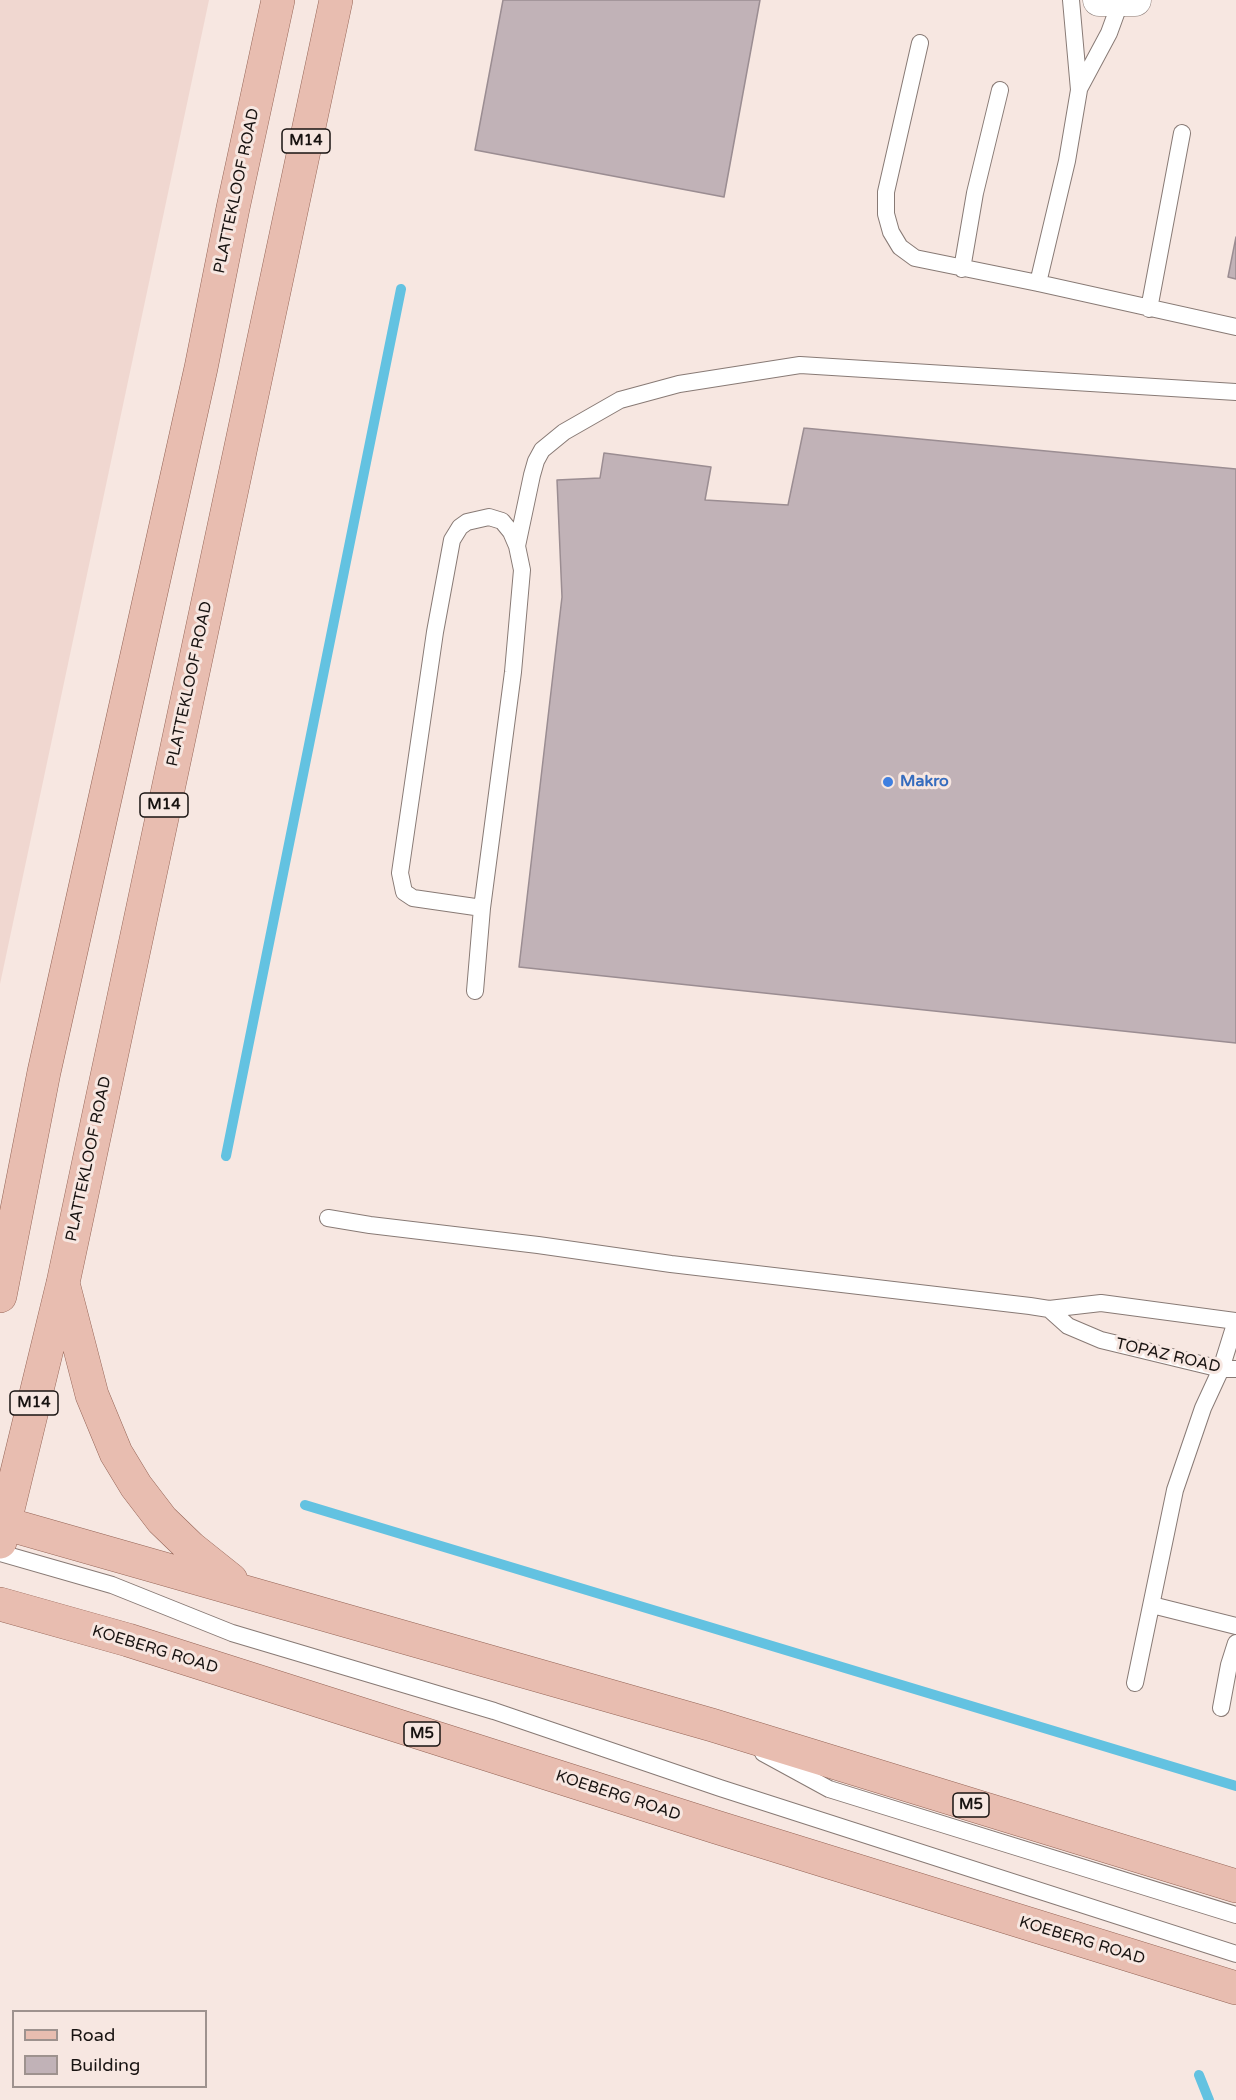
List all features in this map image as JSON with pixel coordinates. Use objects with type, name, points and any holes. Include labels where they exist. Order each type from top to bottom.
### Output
[{"type":"main road","name":"PLATTEKLOOF ROAD","points":[[0,1296],[46,1061],[198,380],[278,0]]},
{"type":"main road","name":"PLATTEKLOOF ROAD","points":[[1,1535],[63,1283],[336,0]]},
{"type":"main road","points":[[63,1283],[92,1395],[124,1468],[169,1527],[191,1548],[245,1591]]},
{"type":"main road","name":"M5","points":[[1,1535],[245,1591],[712,1725],[1236,1886]]},
{"type":"main road","name":"KOEBERG ROAD","points":[[0,1604],[128,1640],[748,1838],[1236,1988]]},
{"type":"street","points":[[1099,0],[1135,0]]},
{"type":"lane","points":[[1038,283],[1067,161],[1078,90],[1071,0]]},
{"type":"lane","points":[[1078,90],[1109,33],[1121,0]]},
{"type":"lane","points":[[920,43],[886,192],[886,214],[891,232],[900,247],[915,258],[1236,327]]},
{"type":"lane","points":[[962,269],[975,193],[1000,90]]},
{"type":"lane","points":[[1149,309],[1182,133]]},
{"type":"lane","points":[[517,546],[532,475],[542,450],[564,432],[620,400],[679,384],[800,365],[1236,392]]},
{"type":"lane","points":[[475,991],[482,908],[513,672],[522,570],[517,546],[511,532],[502,521],[489,517],[467,522],[460,527],[452,540],[435,632],[400,873],[404,892],[413,898],[482,908]]},
{"type":"lane","points":[[328,1218],[671,1264],[1049,1310],[1101,1303],[1236,1321],[1228,1369],[1203,1408],[1175,1490],[1135,1683]]},
{"type":"lane","name":"TOPAZ ROAD","points":[[1049,1310],[1068,1326],[1101,1340],[1145,1353],[1228,1369]]},
{"type":"lane","points":[[1,1535],[112,1585],[232,1633],[494,1711],[720,1788],[1236,1954]]},
{"type":"lane","points":[[1152,1605],[1236,1626]]},
{"type":"lane","points":[[1221,1708],[1229,1665],[1236,1643]]},
{"type":"lane","points":[[712,1725],[829,1789],[1236,1915]]},
{"type":"shaded area","points":[[0,0],[209,0],[0,984]]},
{"type":"building","points":[[503,0],[760,0],[724,197],[475,150]]},
{"type":"building","points":[[1236,237],[1236,279],[1228,277]]},
{"type":"building","name":"Makro","points":[[804,428],[1236,469],[1236,1043],[519,967],[562,597],[557,480],[600,478],[604,453],[711,467],[705,500],[788,505]]},
{"type":"waterway","points":[[226,1156],[401,289]]},
{"type":"waterway","points":[[305,1505],[1236,1786]]},
{"type":"waterway","points":[[1199,2075],[1209,2100]]},
{"type":"place","name":"Makro","points":[[888,782]]}]
